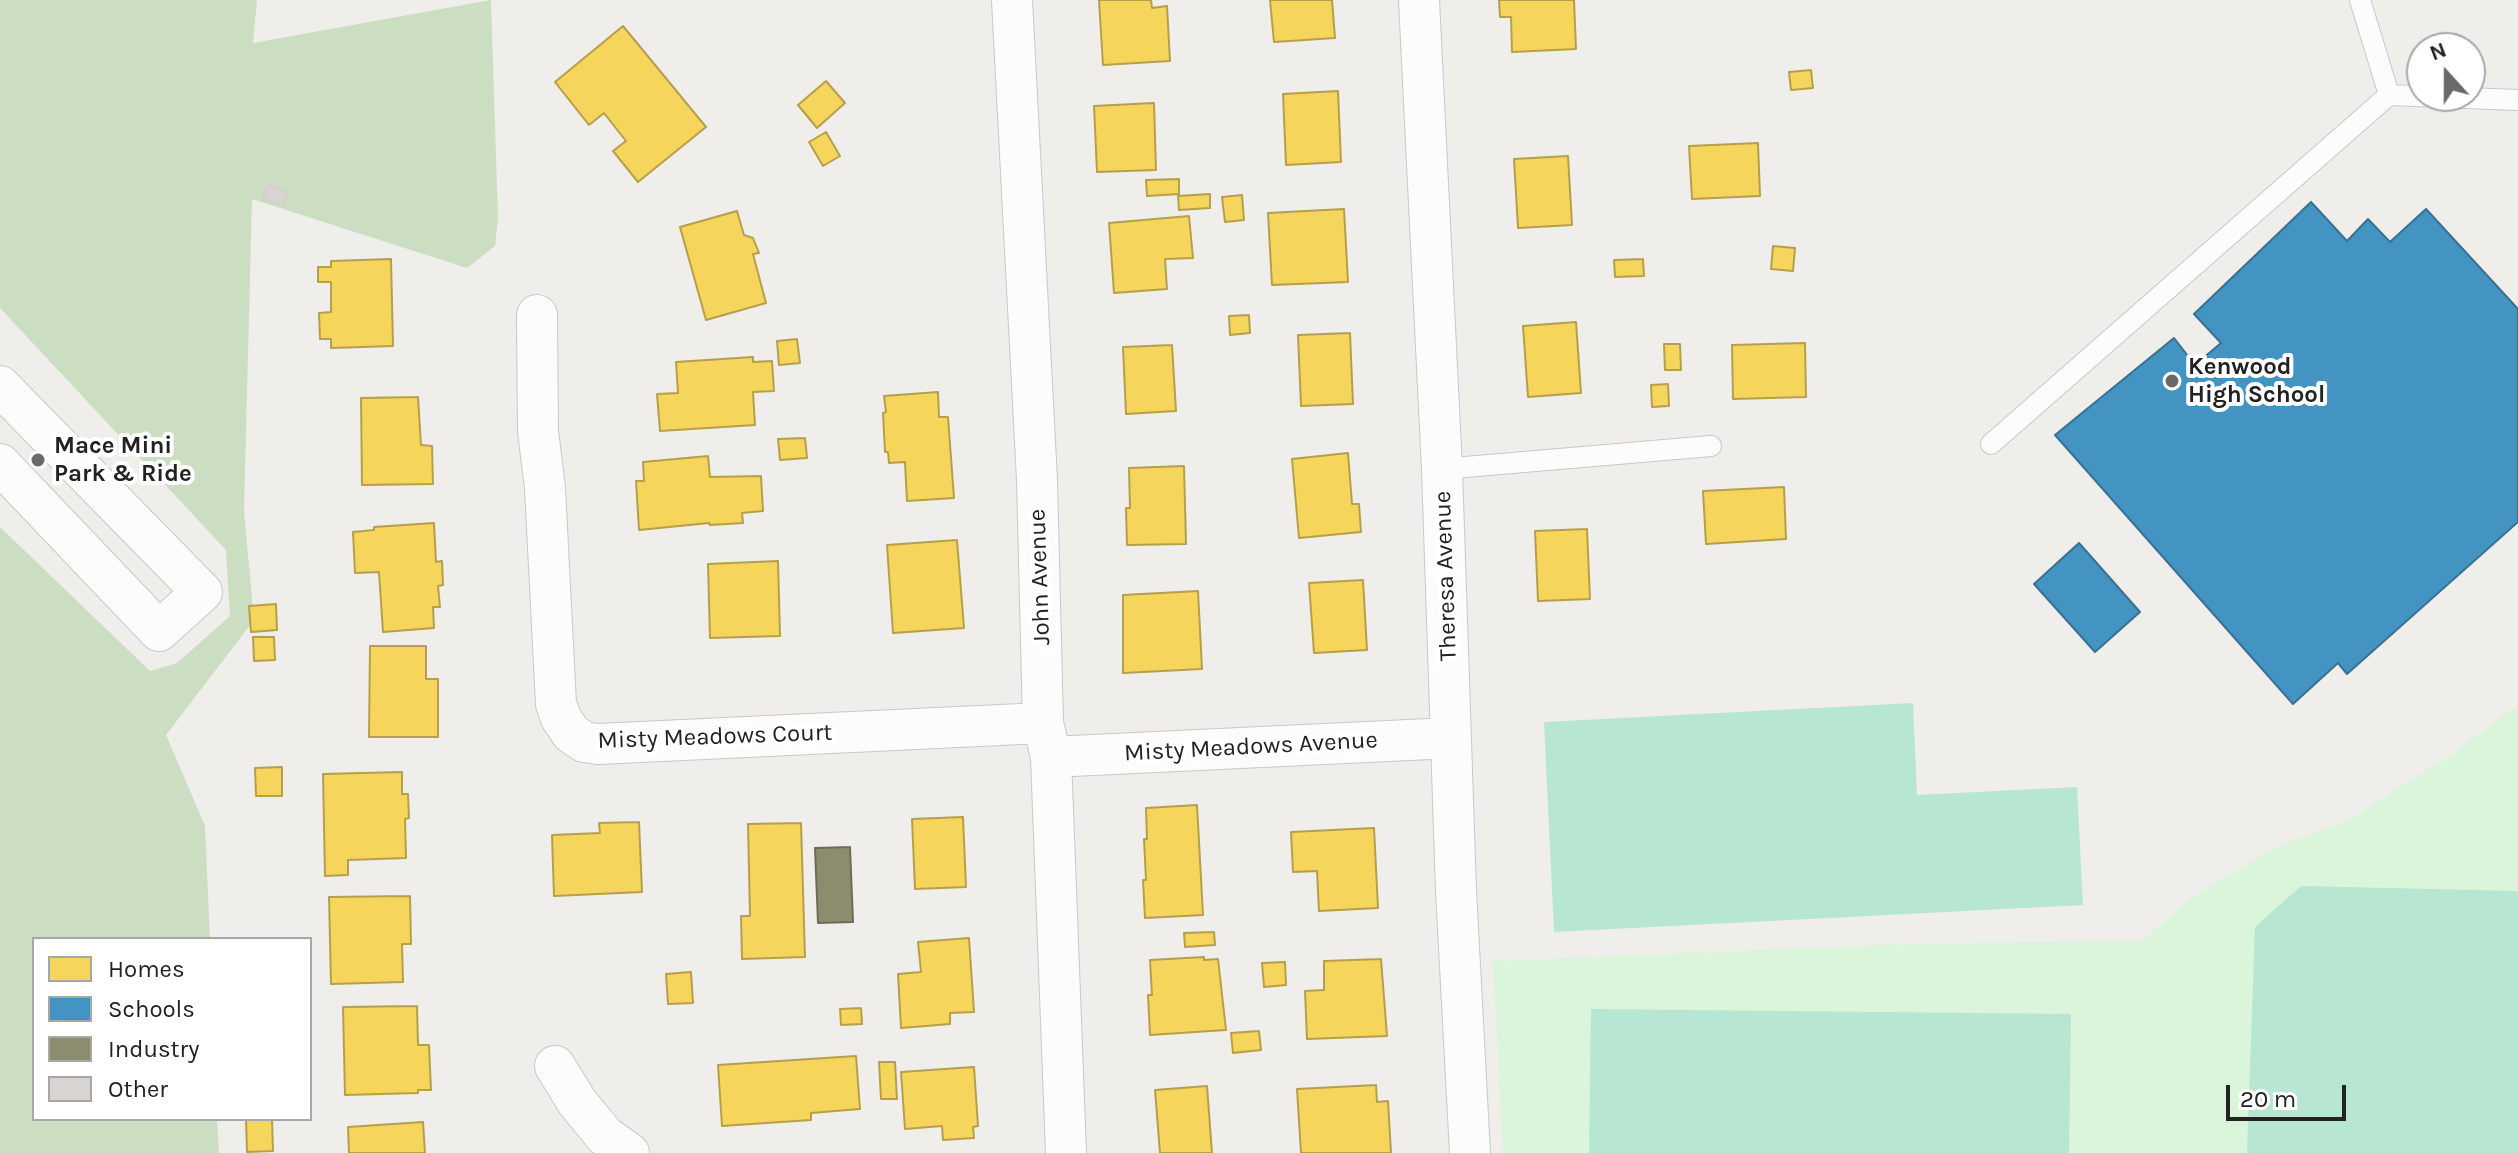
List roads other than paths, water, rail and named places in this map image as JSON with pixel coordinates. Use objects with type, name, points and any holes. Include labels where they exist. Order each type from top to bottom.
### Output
[{"type":"street","name":"John Avenue","points":[[1012,0],[1037,480],[1066,1153]]},
{"type":"street","name":"Theresa Avenue","points":[[1419,0],[1442,469],[1456,891],[1470,1153]]},
{"type":"street","name":"Misty Meadows Court","points":[[537,315],[538,431],[545,488],[556,704],[571,733],[584,742],[598,744],[1047,740]]},
{"type":"street","points":[[0,386],[202,592],[159,631],[0,464]]},
{"type":"street","name":"Misty Meadows Avenue","points":[[1047,740],[1451,738]]},
{"type":"street","points":[[555,1066],[577,1102],[605,1136],[629,1153]]},
{"type":"lane","points":[[2360,0],[2389,95]]},
{"type":"lane","points":[[1991,444],[2389,95],[2518,100]]},
{"type":"lane","points":[[1442,469],[1711,446]]},
{"type":"place","name":"Kenwood High School","points":[[2172,381]]},
{"type":"place","name":"Mace Mini Park & Ride","points":[[38,460]]}]
